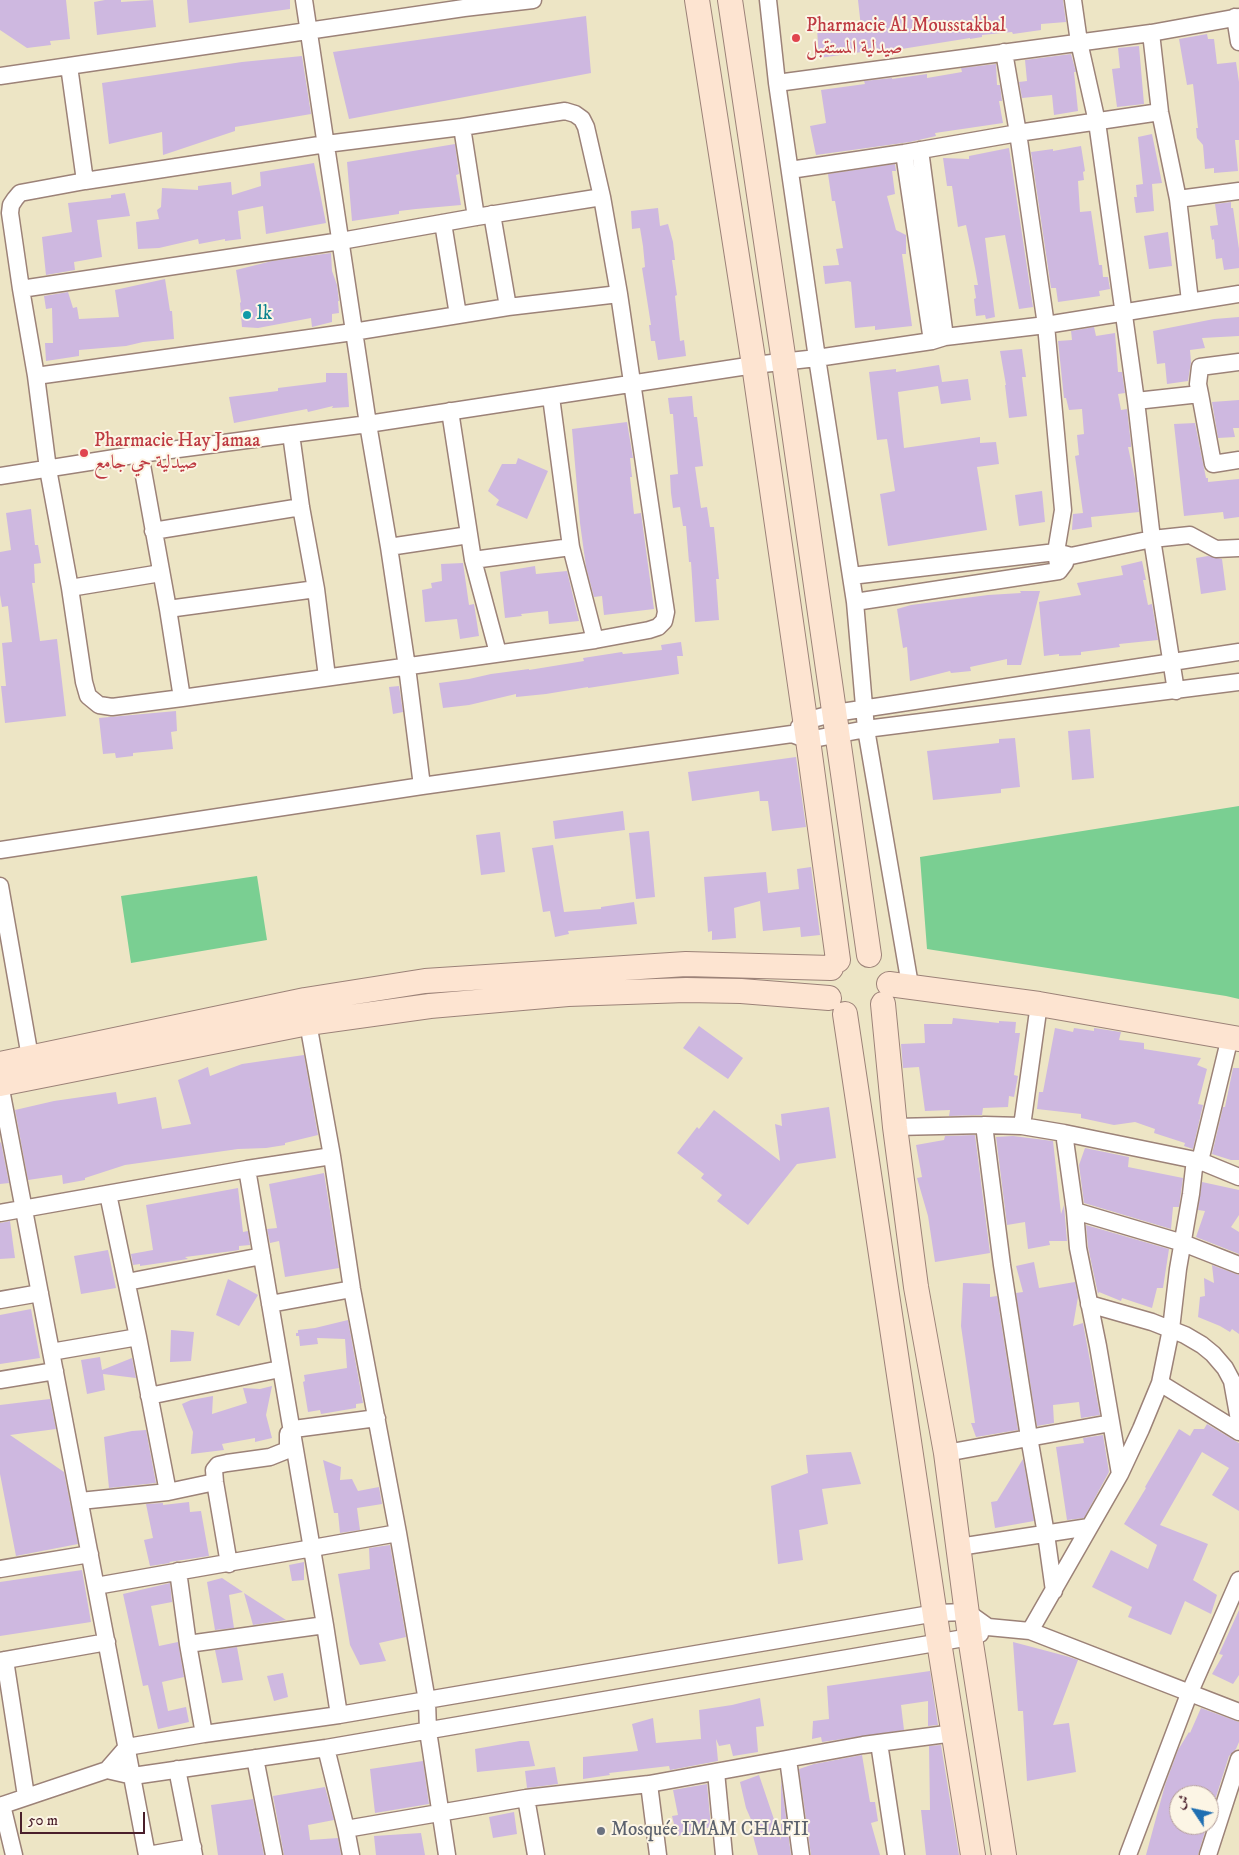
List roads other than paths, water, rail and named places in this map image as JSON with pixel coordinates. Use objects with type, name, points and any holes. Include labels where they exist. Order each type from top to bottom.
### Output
[{"type":"street","points":[[304,0],[307,31],[326,144],[353,332],[407,666],[422,786]]},
{"type":"street","points":[[0,76],[307,31],[463,4],[533,0]]},
{"type":"street","points":[[697,0],[754,365],[834,964],[827,978],[826,988],[837,1006],[936,1613],[973,1855]]},
{"type":"street","points":[[730,0],[869,955]]},
{"type":"street","points":[[768,0],[817,358],[855,602],[866,729],[894,991],[895,1127],[916,1287],[946,1453],[970,1637],[1004,1855]]},
{"type":"street","points":[[1073,0],[1079,42],[1097,122],[1136,401],[1152,539],[1176,691]]},
{"type":"street","points":[[778,83],[1151,33],[1237,17],[1239,42]]},
{"type":"street","points":[[1151,33],[1160,112],[1178,199],[1190,301]]},
{"type":"street","points":[[855,602],[1058,571],[1063,554],[1063,510],[1046,325],[1018,133],[1004,52]]},
{"type":"street","points":[[69,66],[85,181]]},
{"type":"street","points":[[564,111],[575,114],[582,119],[586,127],[602,197],[618,294],[666,612],[664,621],[658,626],[596,640],[182,698],[112,707],[99,705],[88,696],[84,682],[70,588],[48,470],[36,376],[10,212],[11,205],[20,194],[85,181],[326,144],[462,127],[564,111]]},
{"type":"street","points":[[790,170],[1160,112]]},
{"type":"street","points":[[462,127],[508,307]]},
{"type":"street","points":[[912,151],[939,339]]},
{"type":"street","points":[[1178,199],[1239,191]]},
{"type":"street","points":[[21,288],[340,242],[602,197]]},
{"type":"street","points":[[443,223],[458,315]]},
{"type":"street","points":[[36,376],[353,332],[508,307],[618,294]]},
{"type":"street","points":[[0,476],[48,470],[140,454],[368,424],[754,365],[817,358],[1046,325],[1239,294]]},
{"type":"street","points":[[1239,362],[1200,366],[1198,384],[1213,464],[1239,460]]},
{"type":"street","points":[[1136,401],[1200,394]]},
{"type":"street","points":[[551,396],[571,547],[596,640]]},
{"type":"street","points":[[450,411],[473,560],[498,653]]},
{"type":"street","points":[[292,434],[301,507],[316,590],[327,677]]},
{"type":"street","points":[[140,454],[182,698]]},
{"type":"street","points":[[153,531],[301,507]]},
{"type":"street","points":[[389,547],[469,535]]},
{"type":"street","points":[[851,576],[1063,554],[1152,539],[1190,535],[1216,549],[1239,548]]},
{"type":"street","points":[[473,560],[571,547]]},
{"type":"street","points":[[70,588],[161,573]]},
{"type":"street","points":[[168,609],[316,590]]},
{"type":"street","points":[[0,850],[802,731],[836,724],[865,708],[1239,652]]},
{"type":"street","points":[[836,724],[866,729],[1239,682]]},
{"type":"street","points":[[0,886],[30,1057]]},
{"type":"street","points":[[0,1064],[305,1000],[425,981],[686,964],[834,964],[853,953],[869,955],[884,966],[894,991]]},
{"type":"street","points":[[178,1769],[194,1851],[148,1855],[0,1084],[308,1022],[430,1006],[568,994],[686,990],[741,991],[837,1006],[855,1016],[866,1015],[875,1011],[894,991]]},
{"type":"street","points":[[894,991],[1039,1004],[1235,1038],[1200,1161],[1194,1168],[1171,1329],[1160,1383],[1142,1429],[1120,1474],[1030,1631]]},
{"type":"street","points":[[1022,1126],[1039,1004]]},
{"type":"street","points":[[308,1022],[332,1156],[352,1290],[398,1533],[426,1701],[428,1731],[447,1855]]},
{"type":"street","points":[[984,1125],[1002,1265],[1054,1590]]},
{"type":"street","points":[[895,1127],[1022,1126],[1200,1161],[1239,1177]]},
{"type":"street","points":[[1064,1133],[1075,1210],[1078,1248],[1120,1474]]},
{"type":"street","points":[[0,1213],[247,1169],[332,1156]]},
{"type":"street","points":[[247,1169],[339,1715]]},
{"type":"street","points":[[108,1194],[168,1492]]},
{"type":"street","points":[[1075,1210],[1183,1243],[1239,1265]]},
{"type":"street","points":[[126,1282],[262,1256]]},
{"type":"street","points":[[270,1304],[352,1290]]},
{"type":"street","points":[[0,1300],[40,1293]]},
{"type":"street","points":[[1089,1304],[1133,1315],[1171,1329],[1202,1345],[1225,1368],[1232,1381],[1239,1420]]},
{"type":"street","points":[[51,1352],[138,1337]]},
{"type":"street","points":[[149,1396],[280,1369]]},
{"type":"street","points":[[0,1380],[55,1371]]},
{"type":"street","points":[[1160,1383],[1239,1432]]},
{"type":"street","points":[[291,1430],[377,1418]]},
{"type":"street","points":[[946,1453],[1111,1423]]},
{"type":"street","points":[[229,1564],[214,1470],[218,1465],[270,1457],[285,1451],[288,1446],[288,1434],[291,1430]]},
{"type":"street","points":[[80,1501],[168,1492],[215,1482]]},
{"type":"street","points":[[958,1547],[1090,1527]]},
{"type":"street","points":[[96,1586],[312,1550],[398,1533]]},
{"type":"street","points":[[0,1569],[90,1554]]},
{"type":"street","points":[[178,1571],[188,1644],[204,1734]]},
{"type":"street","points":[[1128,1855],[1190,1694],[1239,1580]]},
{"type":"street","points":[[14,1855],[1,1806],[107,1770],[127,1748],[204,1734],[426,1701],[936,1613],[967,1612],[991,1628],[1030,1631],[1239,1712]]},
{"type":"street","points":[[188,1644],[325,1625]]},
{"type":"street","points":[[107,1770],[133,1776],[326,1748],[970,1637],[991,1628]]},
{"type":"street","points":[[26,1796],[2,1660],[107,1642]]},
{"type":"street","points":[[346,1829],[526,1798],[649,1784],[879,1742],[954,1733]]},
{"type":"street","points":[[879,1742],[896,1855]]},
{"type":"street","points":[[326,1748],[346,1829],[350,1855]]},
{"type":"street","points":[[255,1758],[274,1855]]},
{"type":"street","points":[[1208,1855],[1239,1758]]},
{"type":"street","points":[[788,1759],[801,1855]]},
{"type":"street","points":[[716,1772],[724,1855]]},
{"type":"street","points":[[649,1784],[658,1855]]},
{"type":"street","points":[[526,1798],[536,1855]]},
{"type":"place","name":"Pharmacie Al Mousstakbal صيدلية المستقبل","points":[[796,38]]},
{"type":"place","name":"lk","points":[[247,315]]},
{"type":"place","name":"Pharmacie Hay Jamaa صيدلية حي جامع","points":[[84,453]]},
{"type":"place","name":"Mosquée IMAM CHAFII","points":[[601,1831]]}]
